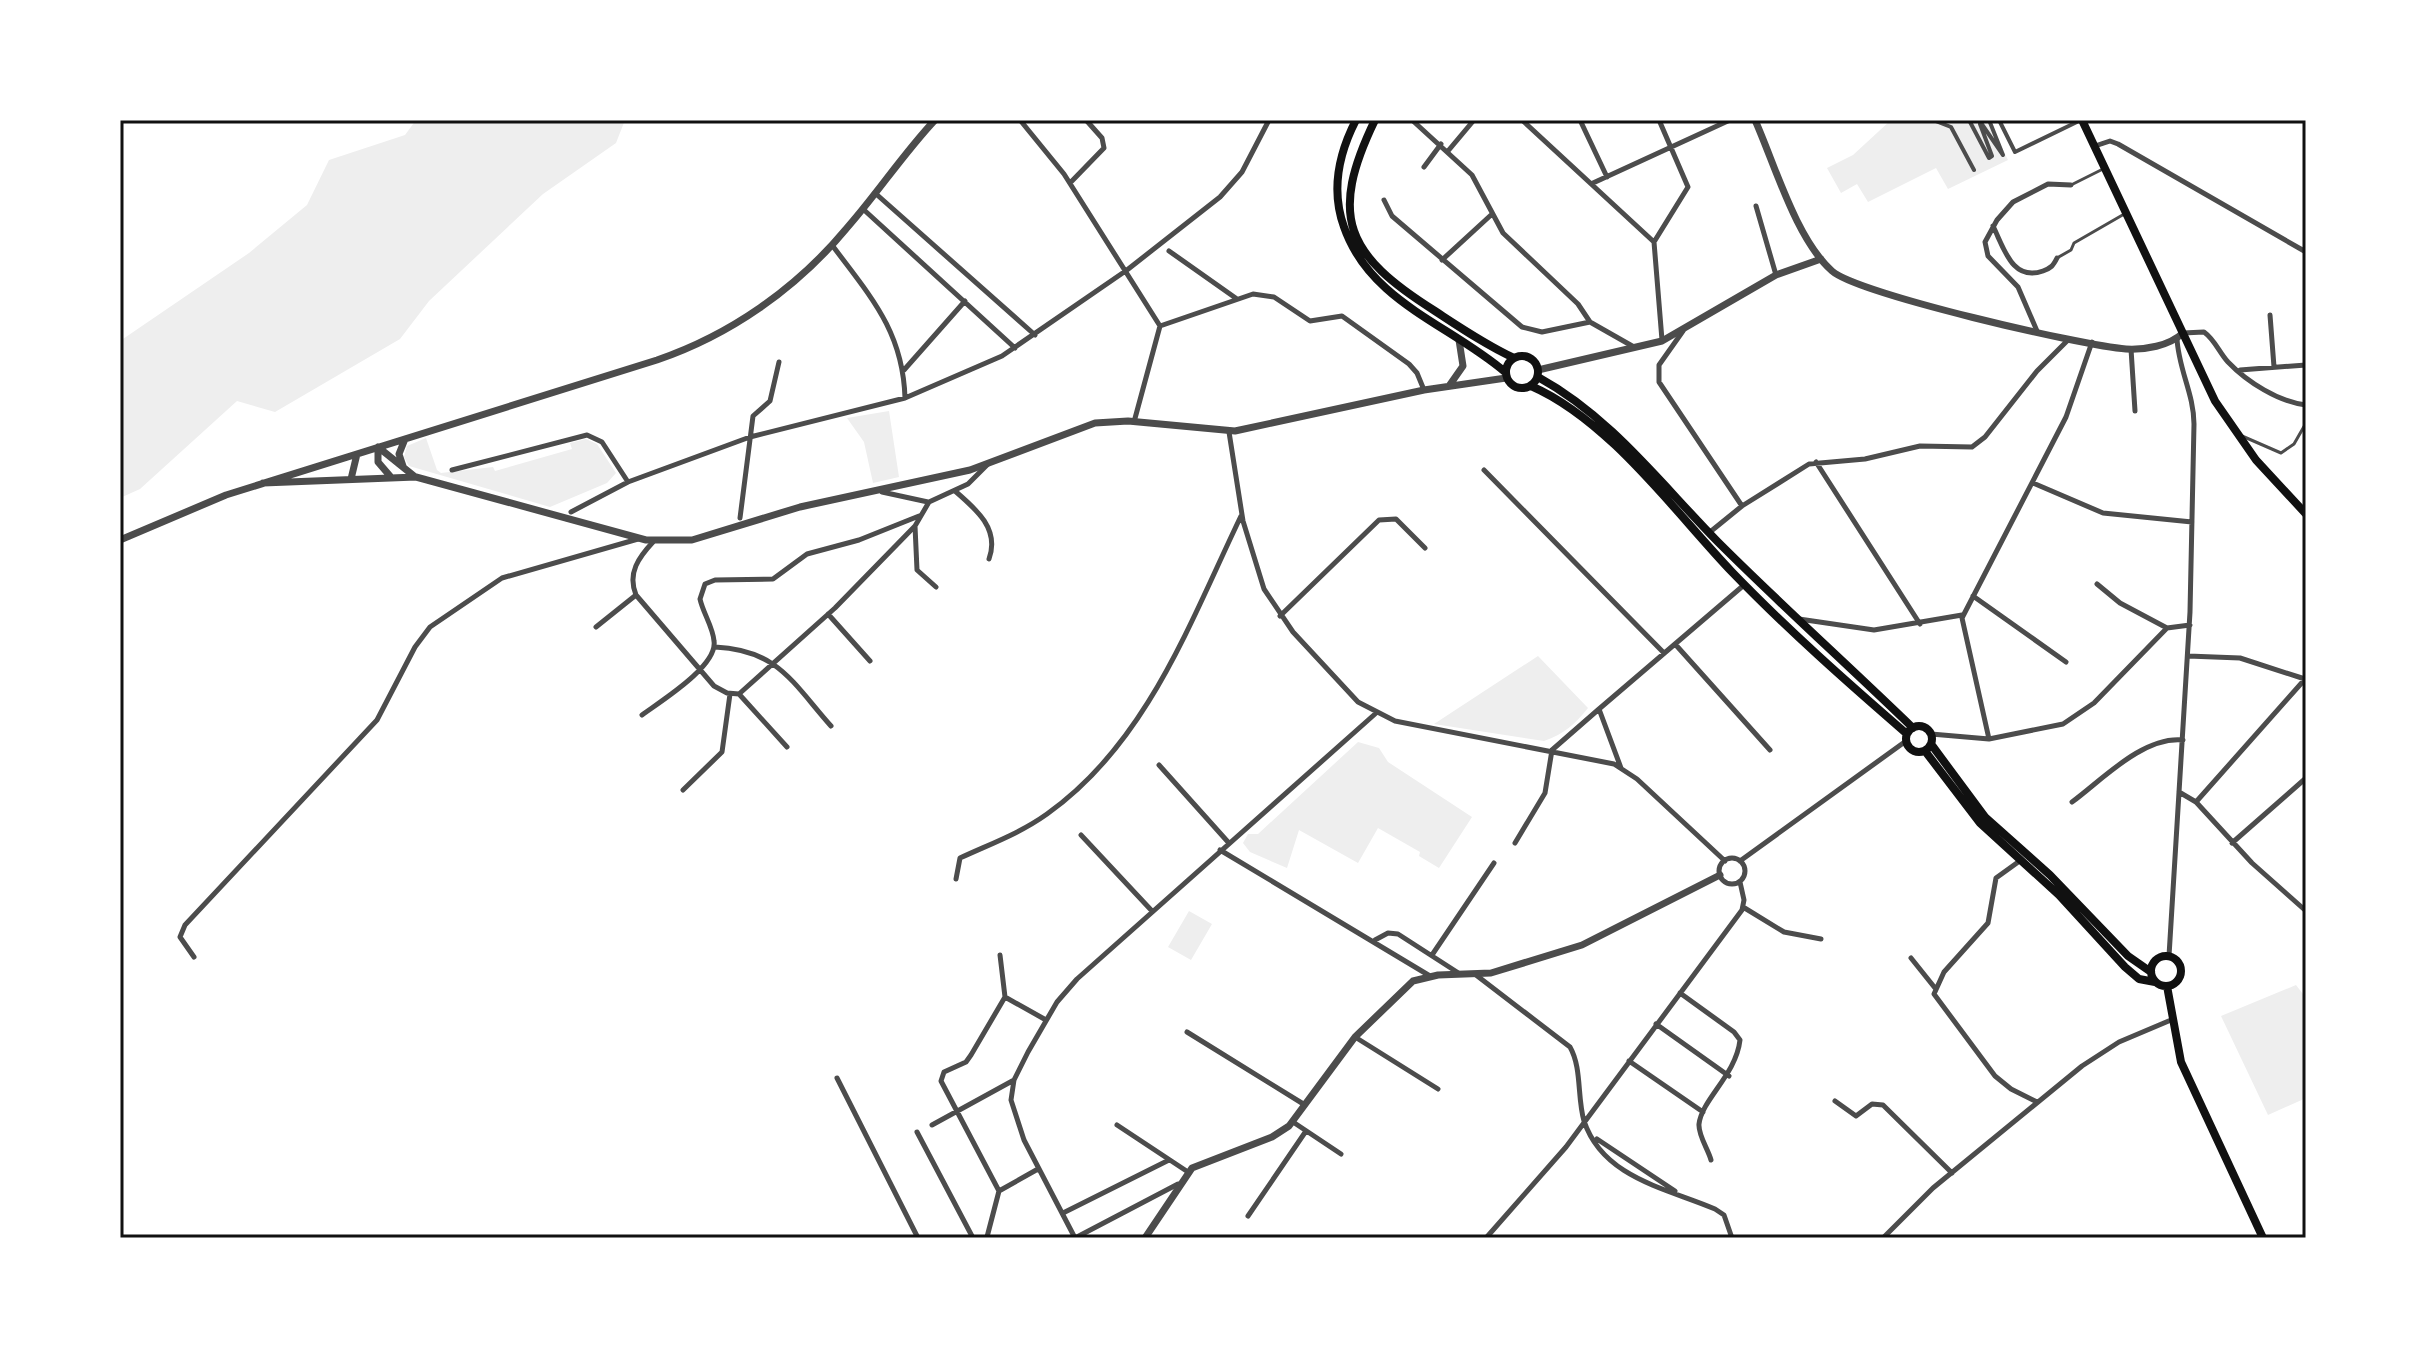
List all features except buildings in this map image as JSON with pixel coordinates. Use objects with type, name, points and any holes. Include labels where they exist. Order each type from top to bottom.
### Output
[{"type":"main road","points":[[1356,120],[1343,151],[1337,181],[1339,210],[1351,247],[1381,286],[1458,338],[1506,375],[1517,388],[1531,386],[1562,403],[1603,437],[1745,585],[1909,734]]},
{"type":"main road","points":[[1375,120],[1355,162],[1350,186],[1350,219],[1359,244],[1396,285],[1484,343],[1514,358],[1529,358],[1538,373],[1618,436],[1709,533],[1909,734],[1915,751],[1929,743]]},
{"type":"main road","points":[[2082,120],[2180,336],[2215,401],[2265,472],[2306,514]]},
{"type":"main road","points":[[1506,375],[1514,358]]},
{"type":"main road","points":[[1531,386],[1538,373]]},
{"type":"main road","points":[[1909,734],[1925,728],[1929,743],[1970,813],[2068,905],[2128,970],[2139,979],[2167,986],[2176,983],[2181,974],[2178,960],[2169,956],[2156,960],[2151,972]]},
{"type":"main road","points":[[1929,743],[1989,821],[2050,875],[2128,956],[2151,972],[2155,982]]},
{"type":"main road","points":[[2167,986],[2171,1020],[2182,1065],[2263,1238]]},
{"type":"street","points":[[120,540],[226,495],[657,360],[709,339],[769,301],[832,245],[935,120]]},
{"type":"street","points":[[1020,120],[1070,183],[1160,326],[1134,422]]},
{"type":"street","points":[[1070,183],[1104,148],[1102,138],[1086,120]]},
{"type":"street","points":[[571,512],[628,482],[750,437],[905,398],[1015,348],[1127,270],[1232,185],[1269,120]]},
{"type":"street","points":[[1412,120],[1441,144],[1477,182],[1491,215],[1516,247],[1582,308],[1590,322],[1638,349]]},
{"type":"street","points":[[1448,151],[1474,120]]},
{"type":"street","points":[[1522,120],[1654,242]]},
{"type":"street","points":[[1580,120],[1607,177]]},
{"type":"street","points":[[1659,120],[1688,187],[1654,242],[1662,341]]},
{"type":"street","points":[[1593,183],[1730,120]]},
{"type":"street","points":[[1755,120],[1802,227],[1821,259],[1841,277],[1872,290],[2037,331],[2131,349],[2202,331],[2239,370],[2270,393],[2306,405]]},
{"type":"street","points":[[1933,120],[1951,127]]},
{"type":"street","points":[[1947,120],[1974,170]]},
{"type":"street","points":[[1969,120],[1989,158],[1992,156],[1979,120]]},
{"type":"street","points":[[1979,120],[2003,155],[1989,120]]},
{"type":"street","points":[[1999,120],[2015,152],[2082,120]]},
{"type":"street","points":[[2094,146],[2110,141],[2120,145],[2306,252]]},
{"type":"street","points":[[1424,167],[1441,144]]},
{"type":"street","points":[[2037,331],[2018,287],[1986,252],[1986,240],[1993,226],[2019,198],[2048,184],[2071,185]]},
{"type":"street","points":[[875,193],[1035,335]]},
{"type":"street","points":[[1384,200],[1390,214],[1526,329],[1542,332],[1590,322]]},
{"type":"street","points":[[1756,206],[1776,275]]},
{"type":"street","points":[[863,209],[1015,348]]},
{"type":"street","points":[[1442,260],[1491,215]]},
{"type":"street","points":[[1993,226],[2020,272],[2036,273],[2052,266],[2057,258]]},
{"type":"street","points":[[832,245],[885,318],[904,370],[905,398]]},
{"type":"street","points":[[1169,251],[1237,299]]},
{"type":"street","points":[[1538,373],[1662,341],[1776,275],[1821,259]]},
{"type":"street","points":[[1160,326],[1261,293],[1279,300],[1310,321],[1342,316],[1409,364],[1424,390]]},
{"type":"street","points":[[904,370],[965,301]]},
{"type":"street","points":[[2270,315],[2274,367]]},
{"type":"street","points":[[1683,330],[1659,365],[1659,382],[1742,506]]},
{"type":"street","points":[[2169,956],[2190,625],[2194,413],[2180,336]]},
{"type":"street","points":[[1448,386],[1463,366],[1458,338]]},
{"type":"street","points":[[1709,533],[1742,506],[1816,462],[1850,461],[1923,446],[1972,447],[1985,437],[2037,371],[2070,338]]},
{"type":"street","points":[[1989,739],[1962,625],[1963,615],[2074,398],[2092,342]]},
{"type":"street","points":[[2131,349],[2135,411]]},
{"type":"street","points":[[740,518],[755,412],[770,401],[779,362]]},
{"type":"street","points":[[2239,370],[2306,365]]},
{"type":"street","points":[[263,483],[416,477],[653,542],[692,540],[800,507],[882,492],[987,465],[1086,425],[1134,422],[1229,432],[1506,375]]},
{"type":"street","points":[[1229,432],[1241,514],[1256,570],[1280,616],[1339,685],[1375,714],[1395,721],[1552,750],[1621,768],[1725,861],[1740,861],[1909,734]]},
{"type":"street","points":[[452,470],[587,435],[602,442],[628,482]]},
{"type":"street","points":[[404,468],[399,454],[405,439]]},
{"type":"street","points":[[378,447],[416,477]]},
{"type":"street","points":[[378,447],[378,462],[390,476]]},
{"type":"street","points":[[351,479],[357,454]]},
{"type":"street","points":[[1816,462],[1920,624]]},
{"type":"street","points":[[653,542],[634,569],[636,595],[714,686],[730,694],[739,694],[828,614],[915,526],[929,502],[973,481],[987,465]]},
{"type":"street","points":[[1484,470],[1664,653]]},
{"type":"street","points":[[2033,483],[2097,511],[2192,522]]},
{"type":"street","points":[[955,491],[988,527],[993,546],[989,559]]},
{"type":"street","points":[[882,492],[929,502]]},
{"type":"street","points":[[956,879],[960,858],[999,843],[1051,811],[1094,769],[1143,712],[1162,682],[1241,514]]},
{"type":"street","points":[[715,647],[699,596],[709,582],[773,579],[807,554],[859,540],[920,516]]},
{"type":"street","points":[[1280,616],[1379,520],[1396,519],[1425,548]]},
{"type":"street","points":[[915,526],[917,570],[936,587]]},
{"type":"street","points":[[194,957],[180,937],[185,925],[377,720],[427,630],[498,580],[640,539]]},
{"type":"street","points":[[2097,584],[2125,606],[2167,628],[2190,625]]},
{"type":"street","points":[[1515,843],[1547,789],[1552,750],[1745,585]]},
{"type":"street","points":[[596,627],[636,595]]},
{"type":"street","points":[[1973,596],[2066,662]]},
{"type":"street","points":[[828,614],[870,661]]},
{"type":"street","points":[[1797,619],[1867,630],[1963,615]]},
{"type":"street","points":[[1929,743],[1989,739],[2039,731],[2076,717],[2099,698],[2167,628]]},
{"type":"street","points":[[1675,644],[1770,750]]},
{"type":"street","points":[[715,647],[746,650],[775,663],[831,726]]},
{"type":"street","points":[[642,715],[700,670],[715,647]]},
{"type":"street","points":[[2188,656],[2247,659],[2306,679],[2196,802]]},
{"type":"street","points":[[683,790],[722,752],[730,694]]},
{"type":"street","points":[[739,694],[787,747]]},
{"type":"street","points":[[1599,709],[1621,768]]},
{"type":"street","points":[[1178,1184],[1075,1238],[1013,1114],[1011,1100],[1014,1080],[1046,1020],[1074,982],[1375,714]]},
{"type":"street","points":[[2072,802],[2149,747],[2165,740],[2183,740]]},
{"type":"street","points":[[1159,765],[1228,842]]},
{"type":"street","points":[[2232,843],[2306,778]]},
{"type":"street","points":[[2179,792],[2196,802],[2232,843],[2305,909]]},
{"type":"street","points":[[1081,835],[1152,911]]},
{"type":"street","points":[[1220,850],[1375,940],[1430,976]]},
{"type":"street","points":[[1935,988],[1944,972],[1988,923],[1991,888],[1996,878],[2021,860]]},
{"type":"street","points":[[1145,1238],[1188,1172],[1206,1160],[1272,1137],[1293,1122],[1355,1037],[1402,988],[1430,976],[1476,975],[1595,940],[1656,904],[1720,875],[1725,861]]},
{"type":"street","points":[[1486,1238],[1585,1123],[1743,907],[1740,882],[1745,872],[1740,861]]},
{"type":"street","points":[[1432,955],[1494,863]]},
{"type":"street","points":[[1720,875],[1728,883],[1740,882]]},
{"type":"street","points":[[1743,907],[1784,932],[1821,939]]},
{"type":"street","points":[[1375,940],[1395,933],[1462,975]]},
{"type":"street","points":[[987,1237],[999,1191],[956,1112],[941,1076],[966,1062],[1005,997],[1000,955]]},
{"type":"street","points":[[1911,958],[1935,988],[1936,1000],[1995,1076],[2011,1089],[2038,1102]]},
{"type":"street","points":[[1476,975],[1570,1047],[1585,1123],[1611,1161],[1627,1174],[1715,1209],[1726,1220],[1733,1237]]},
{"type":"street","points":[[1680,993],[1739,1037],[1739,1049],[1729,1076],[1703,1112],[1699,1130],[1711,1160]]},
{"type":"street","points":[[1005,997],[1046,1020]]},
{"type":"street","points":[[1883,1238],[1952,1173],[2110,1047],[2171,1020]]},
{"type":"street","points":[[1656,1024],[1729,1076]]},
{"type":"street","points":[[1187,1032],[1307,1106]]},
{"type":"street","points":[[1355,1037],[1438,1089]]},
{"type":"street","points":[[1629,1061],[1703,1112]]},
{"type":"street","points":[[837,1078],[918,1238]]},
{"type":"street","points":[[932,1125],[1014,1080]]},
{"type":"street","points":[[1835,1101],[1856,1116],[1875,1103],[1883,1105],[1952,1173]]},
{"type":"street","points":[[1293,1122],[1341,1154]]},
{"type":"street","points":[[1117,1125],[1188,1172]]},
{"type":"street","points":[[1248,1216],[1306,1131]]},
{"type":"street","points":[[917,1132],[973,1238]]},
{"type":"street","points":[[1594,1137],[1683,1196]]},
{"type":"street","points":[[1063,1213],[1169,1160]]},
{"type":"street","points":[[999,1191],[1038,1169]]},
{"type":"lane","points":[[2071,185],[2103,169]]},
{"type":"lane","points":[[2057,258],[2126,213]]},
{"type":"lane","points":[[2238,435],[2281,453],[2294,444],[2306,423]]},
{"type":"shaded area","points":[[416,120],[625,120],[616,143],[543,194],[429,301],[400,339],[275,412],[237,401],[140,489],[120,498],[120,341],[249,253],[307,205],[329,160],[405,135]]},
{"type":"shaded area","points":[[1891,120],[1988,120],[2008,160],[1948,189],[1936,168],[1868,202],[1857,184],[1841,193],[1827,168],[1853,155]]},
{"type":"shaded area","points":[[889,411],[899,477],[873,483],[864,442],[847,418]]},
{"type":"shaded area","points":[[426,438],[437,470],[441,473],[493,467],[495,471],[572,449],[570,443],[586,439],[597,444],[616,473],[607,483],[550,507],[409,466],[404,457],[407,446]]},
{"type":"shaded area","points":[[1538,656],[1588,708],[1563,732],[1544,741],[1434,724]]},
{"type":"shaded area","points":[[1358,742],[1379,748],[1388,762],[1472,817],[1439,868],[1419,856],[1420,852],[1378,828],[1358,863],[1299,830],[1287,868],[1250,852],[1243,843],[1248,834],[1258,834]]},
{"type":"shaded area","points":[[1189,911],[1212,924],[1191,960],[1168,947]]},
{"type":"shaded area","points":[[2296,985],[2306,998],[2306,1098],[2268,1115],[2221,1016]]}]
